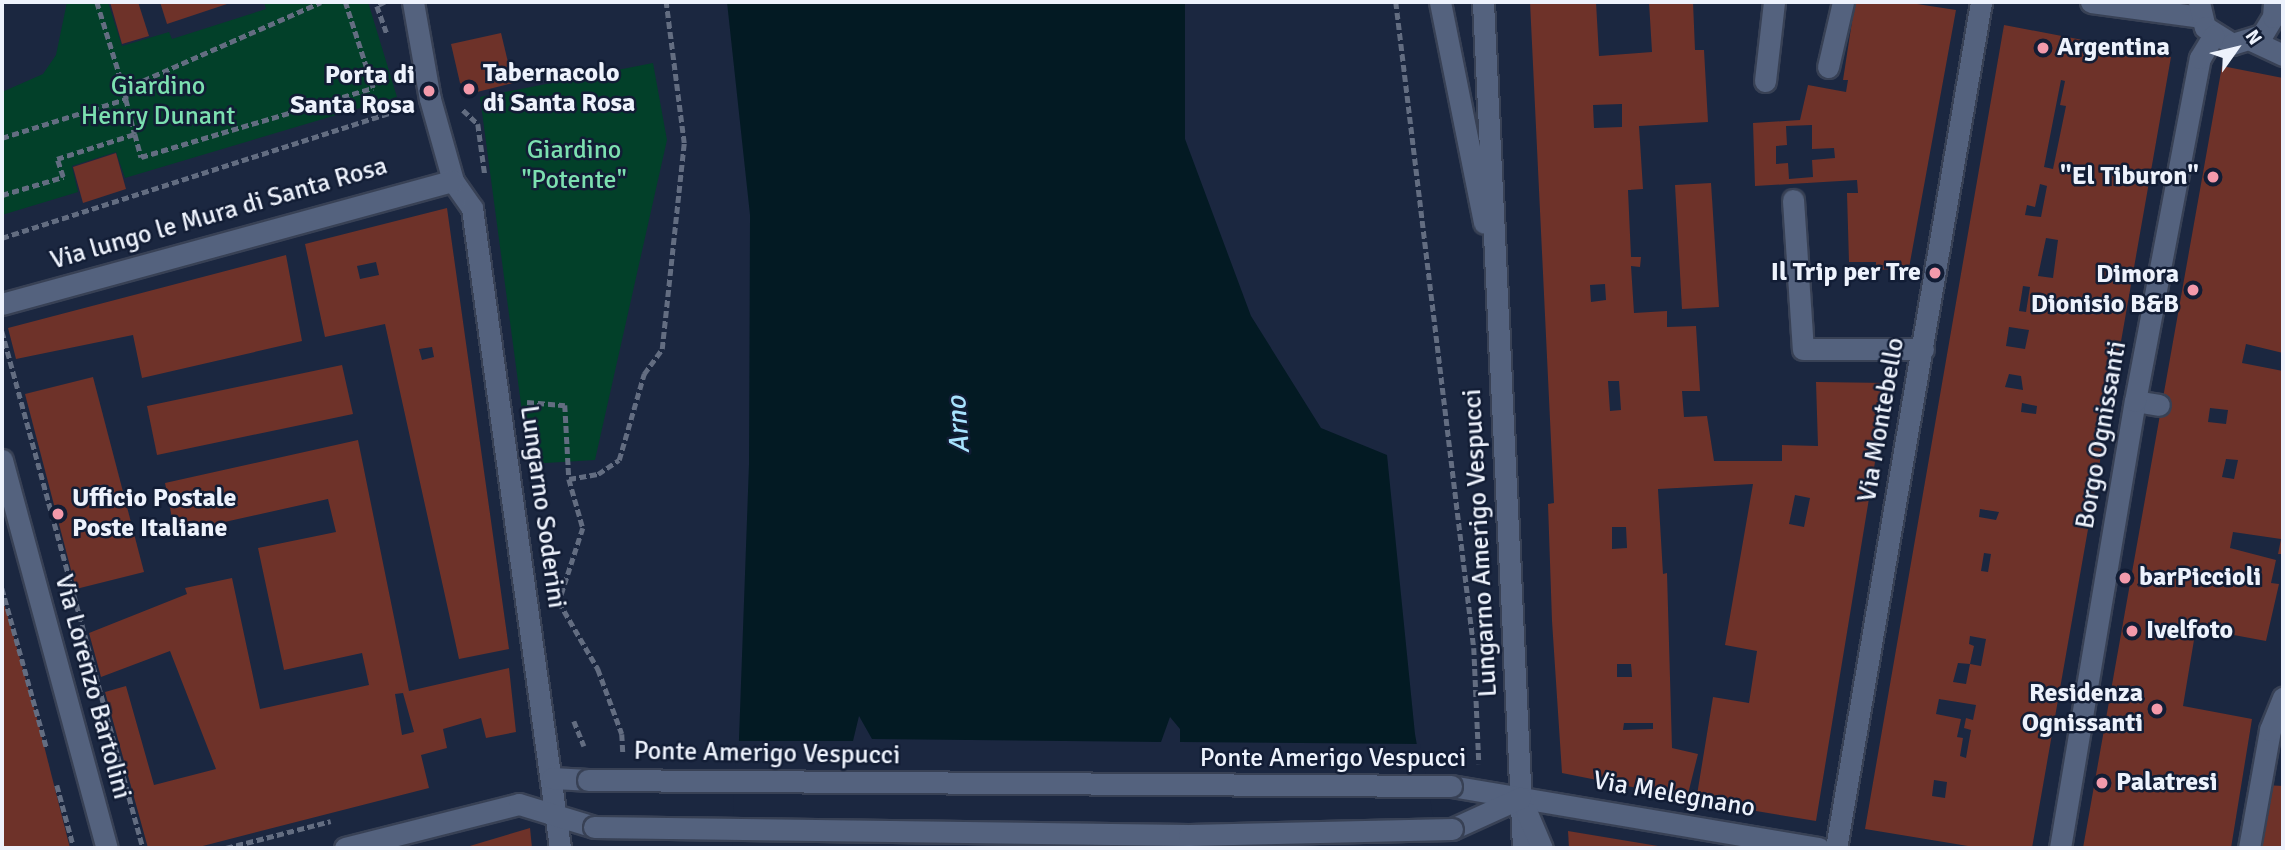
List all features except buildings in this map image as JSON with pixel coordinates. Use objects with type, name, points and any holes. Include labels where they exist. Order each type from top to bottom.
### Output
[{"type":"street","name":"Lungarno Soderini","points":[[413,2],[430,99],[453,181],[472,208],[560,848]]},
{"type":"street","name":"Lungarno Amerigo Vespucci","points":[[1440,2],[1497,285]]},
{"type":"street","name":"Lungarno Amerigo Vespucci","points":[[1483,2],[1523,848]]},
{"type":"street","points":[[1765,81],[1774,2]]},
{"type":"street","points":[[1828,67],[1843,2]]},
{"type":"street","name":"Via Montebello","points":[[1836,848],[1981,2]]},
{"type":"street","points":[[2091,2],[2199,9],[2213,36],[2232,44],[2253,41],[2283,55]]},
{"type":"street","points":[[2253,41],[2268,27],[2274,2]]},
{"type":"street","name":"Borgo Ognissanti","points":[[2060,848],[2135,401],[2200,58],[2213,36]]},
{"type":"street","name":"Via lungo le Mura di Santa Rosa","points":[[2,304],[453,181]]},
{"type":"street","points":[[1793,200],[1802,349],[1923,349]]},
{"type":"street","points":[[2135,401],[2160,405]]},
{"type":"street","name":"Via Lorenzo Bartolini","points":[[2,460],[107,848]]},
{"type":"street","points":[[2249,848],[2270,730],[2283,697]]},
{"type":"street","name":"Ponte Amerigo Vespucci","points":[[552,778],[1451,786],[1520,798]]},
{"type":"street","name":"Lungarno Amerigo Vespucci","points":[[1520,798],[1542,848]]},
{"type":"street","points":[[345,848],[418,839],[519,804],[594,827],[1175,835],[1452,829],[1520,798]]},
{"type":"street","name":"Via Melegnano","points":[[1520,798],[1819,848]]},
{"type":"path","points":[[97,2],[124,89],[141,158],[373,88],[345,2]]},
{"type":"path","points":[[124,89],[321,2]]},
{"type":"path","points":[[569,479],[598,474],[619,460],[644,374],[662,349],[684,142],[666,2]]},
{"type":"path","points":[[1396,2],[1463,543],[1474,648],[1478,745]]},
{"type":"path","points":[[2,138],[126,99]]},
{"type":"path","points":[[2,238],[430,99]]},
{"type":"path","points":[[2,195],[63,177],[57,159],[135,134]]},
{"type":"path","points":[[2,331],[143,848]]},
{"type":"path","points":[[516,401],[565,405],[569,479],[583,528],[559,602],[598,669],[622,734],[623,759]]},
{"type":"path","points":[[2,589],[51,761]]},
{"type":"path","points":[[54,773],[74,848]]},
{"type":"green space","name":"Giardino Henry Dunant","points":[[67,2],[108,2],[122,46],[169,32],[172,39],[266,9],[264,2],[368,2],[397,97],[125,178],[116,152],[72,166],[78,192],[2,215],[2,92],[43,74],[56,55]]},
{"type":"green space","name":"Giardino \"Potente\"","points":[[653,63],[667,140],[595,460],[529,464],[480,97]]},
{"type":"water","name":"Arno","points":[[727,2],[1185,2],[1185,139],[1251,316],[1321,428],[1387,455],[1415,734],[1435,848],[735,848],[749,464],[750,215]]},
{"type":"pier","points":[[859,716],[872,739],[1161,742],[1170,717],[1180,729],[1180,742],[1420,744],[1439,848],[732,848],[736,741],[853,741]]},
{"type":"place","name":"Argentina","points":[[2043,48]]},
{"type":"place","name":"Tabernacolo di Santa Rosa","points":[[469,89]]},
{"type":"place","name":"Porta di Santa Rosa","points":[[429,91]]},
{"type":"place","name":"\"El Tiburon\"","points":[[2213,177]]},
{"type":"place","name":"Il Trip per Tre","points":[[1935,273]]},
{"type":"place","name":"Dimora Dionisio B&B","points":[[2193,290]]},
{"type":"place","name":"Ufficio Postale Poste Italiane","points":[[58,514]]},
{"type":"place","name":"barPiccioli","points":[[2125,578]]},
{"type":"place","name":"Ivelfoto","points":[[2132,631]]},
{"type":"place","name":"Residenza Ognissanti","points":[[2157,709]]},
{"type":"place","name":"Palatresi","points":[[2102,783]]}]
